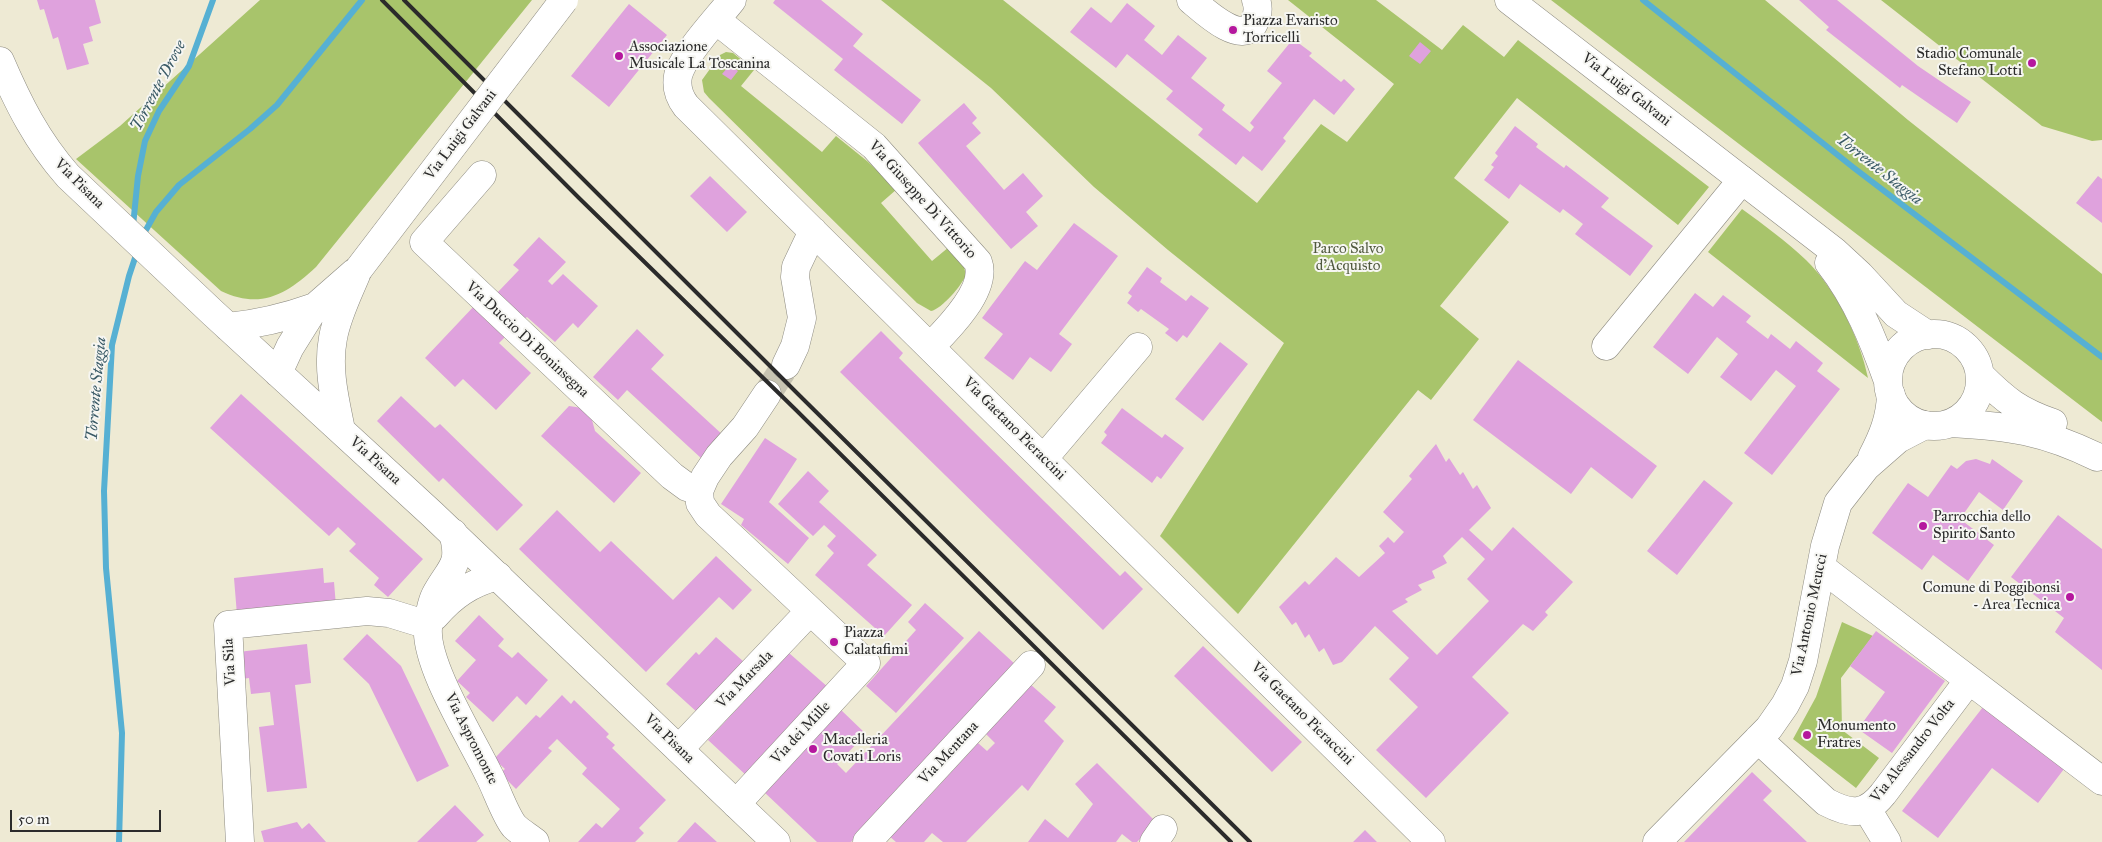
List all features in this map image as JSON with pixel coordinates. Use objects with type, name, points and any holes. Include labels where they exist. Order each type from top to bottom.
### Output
[{"type":"street","name":"Via Luigi Galvani","points":[[278,373],[290,346],[316,307],[358,270],[564,0]]},
{"type":"street","points":[[1191,0],[1228,28],[1241,32],[1249,29],[1255,20],[1258,10],[1256,0]]},
{"type":"street","name":"Via Luigi Galvani","points":[[1509,0],[1844,259],[1896,314],[1928,335],[1952,338],[1963,344],[1974,358],[1980,376],[2006,401],[2025,412],[2070,431],[2100,458]]},
{"type":"street","name":"Via Gaetano Pieraccini","points":[[724,10],[682,65],[677,82],[680,97],[690,111],[931,346],[1431,842]]},
{"type":"street","name":"Via Giuseppe Di Vittorio","points":[[724,10],[874,146],[978,262],[979,278],[973,293],[957,317],[931,346]]},
{"type":"street","name":"Via Pisana","points":[[0,61],[30,126],[49,154],[68,176],[278,373],[453,533],[776,842]]},
{"type":"street","name":"Via Duccio Di Boninsegna","points":[[482,175],[424,242],[672,476],[687,487],[699,491]]},
{"type":"street","points":[[1606,346],[1742,180]]},
{"type":"street","points":[[786,365],[795,346],[802,318],[795,277],[796,267],[813,231]]},
{"type":"street","name":"Via Luigi Galvani","points":[[1808,233],[1843,281],[1858,307],[1890,388],[1904,414],[1914,421],[1938,424],[2001,426],[2027,430],[2066,442],[2100,458]]},
{"type":"street","name":"Via Luigi Galvani","points":[[341,430],[331,369],[331,354],[334,331],[358,270]]},
{"type":"street","name":"Via Luigi Galvani","points":[[221,320],[254,324],[282,318],[316,307]]},
{"type":"street","name":"Via Luigi Galvani","points":[[278,373],[315,350],[334,331]]},
{"type":"street","points":[[1890,388],[1893,360],[1899,350],[1908,343],[1928,335]]},
{"type":"street","points":[[1044,458],[1138,346]]},
{"type":"street","points":[[1938,424],[1961,417],[1970,409],[1980,387],[1980,376]]},
{"type":"street","name":"Via Antonio Meucci","points":[[1866,467],[1888,425],[1891,412],[1890,388]]},
{"type":"street","points":[[766,394],[745,427],[709,470],[699,491],[700,503],[704,510],[810,611]]},
{"type":"street","name":"Via Antonio Meucci","points":[[1657,842],[1758,739],[1781,712],[1795,686],[1805,651],[1835,509],[1845,493],[1866,467],[1898,440],[1938,424]]},
{"type":"street","name":"Via Aspromonte","points":[[453,533],[456,552],[454,563],[449,575],[433,599],[428,625],[429,645],[436,668],[521,837]]},
{"type":"street","points":[[1822,568],[2102,780]]},
{"type":"street","points":[[428,625],[459,592],[477,582],[498,576]]},
{"type":"street","name":"Via Sila","points":[[240,842],[228,625],[367,611],[389,613],[428,625]]},
{"type":"street","name":"Via dei Mille","points":[[736,804],[866,663],[810,611]]},
{"type":"street","name":"Via Marsala","points":[[679,749],[810,611]]},
{"type":"street","name":"Via Mentana","points":[[867,842],[1031,665]]},
{"type":"street","name":"Via Alessandro Volta","points":[[1758,739],[1826,802],[1848,811],[1862,811],[1867,809],[1883,794],[1969,680]]},
{"type":"street","points":[[1867,809],[1887,842]]},
{"type":"green space","points":[[260,0],[532,0],[316,267],[295,285],[284,291],[261,299],[249,299],[235,297],[221,291],[76,159],[120,126]]},
{"type":"green space","name":"Parco Salvo d'Acquisto","points":[[881,0],[1003,0],[1257,203],[1321,124],[1347,142],[1394,84],[1288,0],[1376,0],[1442,50],[1463,25],[1504,57],[1518,40],[1709,187],[1678,225],[1517,98],[1454,178],[1509,222],[1440,306],[1479,339],[1431,400],[1418,390],[1238,614],[1160,536],[1284,343],[1168,250],[1094,187],[991,88]]},
{"type":"green space","points":[[1551,0],[1765,0],[1908,120],[2102,274],[2102,422]]},
{"type":"green space","name":"Stadio Comunale Stefano Lotti","points":[[1881,0],[2102,0],[2102,140],[2092,141],[2042,126]]},
{"type":"green space","points":[[726,52],[733,53],[754,70],[741,86],[822,152],[836,136],[897,189],[881,203],[932,261],[949,247],[964,267],[966,275],[956,290],[941,306],[931,311],[917,303],[709,98],[704,92],[702,80],[720,55]]},
{"type":"green space","points":[[1742,209],[1775,233],[1817,271],[1836,299],[1853,330],[1868,378],[1708,252]]},
{"type":"green space","points":[[1842,622],[1873,636],[1841,678],[1842,730],[1879,758],[1856,788],[1793,739],[1816,697]]},
{"type":"building","points":[[37,0],[95,0],[101,23],[89,27],[93,41],[83,44],[89,64],[67,70],[58,37],[53,39],[44,9],[40,10]]},
{"type":"building","points":[[775,0],[821,0],[863,34],[853,46],[921,100],[902,124],[834,70],[843,59],[773,3]]},
{"type":"building","points":[[1799,0],[1837,0],[1918,66],[1971,102],[1957,123],[1902,85],[1900,88],[1826,30],[1829,27]]},
{"type":"building","points":[[1127,3],[1155,26],[1144,40],[1162,55],[1178,35],[1207,58],[1191,78],[1225,105],[1222,110],[1250,132],[1254,127],[1250,123],[1282,83],[1267,71],[1293,39],[1312,53],[1309,56],[1341,82],[1344,79],[1355,89],[1334,115],[1314,99],[1283,138],[1286,141],[1262,171],[1243,156],[1236,165],[1198,135],[1203,129],[1166,99],[1173,91],[1127,54],[1116,68],[1070,32],[1091,7],[1111,23]]},
{"type":"building","name":"Associazione Musicale La Toscanina","points":[[629,4],[667,35],[609,107],[571,76]]},
{"type":"building","points":[[1420,42],[1431,51],[1420,64],[1409,56]]},
{"type":"building","points":[[730,65],[738,71],[731,80],[722,74]]},
{"type":"building","points":[[964,103],[977,118],[972,123],[981,133],[966,146],[1004,190],[1023,173],[1043,196],[1026,212],[1038,226],[1011,249],[918,143]]},
{"type":"building","points":[[1515,126],[1538,144],[1536,147],[1564,168],[1566,165],[1609,198],[1601,207],[1653,246],[1630,276],[1575,234],[1583,224],[1563,209],[1560,213],[1520,184],[1509,199],[1484,180],[1494,167],[1491,165],[1498,156],[1495,153]]},
{"type":"building","points":[[710,176],[747,212],[727,232],[690,196]]},
{"type":"building","points":[[2098,176],[2102,179],[2102,223],[2076,203]]},
{"type":"building","points":[[1074,223],[1118,256],[1059,334],[1072,344],[1051,372],[1030,357],[1013,380],[984,358],[1003,334],[982,318],[1025,261],[1037,270]]},
{"type":"building","points":[[539,237],[566,262],[548,281],[552,285],[563,274],[598,306],[578,328],[573,323],[555,342],[527,317],[524,319],[497,293],[519,270],[513,265]]},
{"type":"building","points":[[1147,267],[1162,278],[1160,282],[1186,301],[1191,295],[1209,308],[1187,338],[1183,335],[1177,342],[1165,333],[1169,329],[1141,309],[1138,312],[1127,303],[1132,296],[1128,293]]},
{"type":"building","points":[[1695,293],[1713,307],[1723,295],[1751,316],[1746,322],[1768,339],[1771,334],[1790,349],[1796,341],[1823,363],[1817,371],[1840,389],[1772,475],[1744,453],[1796,386],[1776,370],[1751,401],[1720,377],[1738,354],[1717,337],[1688,374],[1653,347]]},
{"type":"building","points":[[476,304],[508,334],[499,343],[531,373],[496,410],[463,379],[455,387],[425,358]]},
{"type":"building","points":[[637,329],[664,355],[651,369],[724,436],[702,459],[627,390],[618,400],[593,377]]},
{"type":"building","points":[[881,331],[903,353],[899,358],[1120,576],[1125,571],[1143,589],[1103,630],[840,372]]},
{"type":"building","points":[[1220,342],[1248,364],[1203,421],[1175,399]]},
{"type":"building","points":[[1518,360],[1657,466],[1632,499],[1591,467],[1571,494],[1473,420]]},
{"type":"building","points":[[241,394],[423,559],[388,597],[374,585],[379,578],[349,551],[356,544],[338,527],[329,536],[210,428]]},
{"type":"building","points":[[401,396],[435,428],[440,424],[523,505],[497,531],[443,478],[439,482],[377,421]]},
{"type":"building","points":[[569,406],[589,409],[595,431],[641,473],[614,503],[541,436]]},
{"type":"building","points":[[1122,408],[1162,438],[1165,434],[1184,448],[1161,479],[1157,476],[1152,483],[1101,443],[1107,435],[1104,432]]},
{"type":"building","points":[[765,438],[797,459],[769,502],[809,538],[788,564],[741,525],[744,519],[721,504]]},
{"type":"building","points":[[1436,444],[1446,462],[1449,458],[1460,475],[1463,472],[1473,489],[1477,485],[1491,508],[1469,530],[1492,551],[1513,527],[1573,582],[1545,612],[1548,615],[1533,631],[1523,624],[1472,677],[1509,713],[1426,798],[1376,750],[1418,707],[1389,679],[1409,658],[1375,626],[1342,662],[1333,665],[1324,648],[1319,652],[1309,634],[1305,638],[1296,622],[1292,625],[1279,607],[1305,581],[1309,585],[1336,557],[1359,577],[1385,553],[1379,546],[1388,537],[1394,543],[1404,532],[1383,512],[1412,479],[1409,476]],"holes":[[[1462,537],[1485,559],[1467,579],[1489,601],[1437,655],[1392,611],[1408,602],[1405,599],[1422,590],[1418,585],[1435,578],[1432,571],[1447,563],[1443,556]]]},
{"type":"building","name":"Parrocchia dello Spirito Santo","points":[[1976,459],[1990,464],[1992,459],[2023,481],[2003,510],[1979,492],[1960,519],[1994,545],[1968,581],[1933,555],[1922,570],[1872,533],[1908,483],[1928,497],[1951,465],[1957,469],[1966,461]]},
{"type":"building","points":[[808,471],[829,491],[819,502],[877,555],[867,565],[912,605],[884,636],[815,575],[834,553],[827,546],[836,536],[824,525],[813,536],[778,504]]},
{"type":"building","points":[[1704,480],[1733,503],[1677,575],[1647,551]]},
{"type":"building","points":[[557,510],[600,552],[611,541],[673,600],[716,556],[752,590],[733,610],[719,597],[646,672],[519,549]]},
{"type":"building","name":"Comune di Poggibonsi - Area Tecnica","points":[[2058,515],[2102,549],[2102,670],[2055,632],[2064,618],[2011,577]]},
{"type":"building","points":[[323,568],[324,583],[334,582],[336,606],[237,615],[234,578]]},
{"type":"building","points":[[925,603],[964,638],[896,713],[866,686],[916,630],[908,622]]},
{"type":"building","points":[[479,615],[504,639],[498,646],[512,658],[518,652],[548,680],[526,705],[517,696],[493,722],[466,697],[470,693],[457,681],[476,660],[455,641]]},
{"type":"building","points":[[979,631],[1016,665],[851,842],[817,842],[763,791],[840,709],[866,734],[837,764],[846,773]]},
{"type":"building","points":[[1876,631],[1945,681],[1892,753],[1858,729],[1885,692],[1850,666]]},
{"type":"building","points":[[367,634],[401,666],[449,766],[417,782],[369,684],[343,659]]},
{"type":"building","points":[[716,637],[744,662],[698,713],[666,684],[696,652],[699,655]]},
{"type":"building","points":[[307,644],[311,683],[295,685],[307,788],[267,792],[259,727],[274,725],[270,692],[251,694],[249,678],[242,679],[238,652]]},
{"type":"building","points":[[1203,646],[1302,742],[1272,772],[1174,676]]},
{"type":"building","points":[[789,653],[829,688],[748,777],[708,740]]},
{"type":"building","points":[[1030,684],[1056,707],[1044,721],[1064,741],[1028,791],[1022,785],[966,842],[943,842],[932,833],[924,842],[896,842],[888,835],[919,801],[922,804],[978,743],[987,751],[995,743],[985,733]]},
{"type":"building","points":[[562,695],[571,704],[574,700],[609,734],[606,737],[615,745],[612,748],[666,800],[639,828],[644,833],[635,842],[578,842],[596,823],[602,828],[620,809],[582,774],[587,768],[557,739],[548,748],[552,751],[516,789],[500,773],[505,769],[494,759],[536,715],[540,718]]},
{"type":"building","points":[[1983,707],[2064,769],[2038,803],[1992,768],[1938,838],[1902,811]]},
{"type":"building","points":[[1097,763],[1156,822],[1137,842],[1132,842],[1122,834],[1116,842],[1028,842],[1045,819],[1068,838],[1093,804],[1075,784]]},
{"type":"building","points":[[1752,772],[1772,791],[1763,800],[1807,842],[1684,842]]},
{"type":"building","points":[[455,805],[484,835],[476,842],[417,842]]},
{"type":"building","points":[[297,822],[302,829],[309,823],[326,842],[264,842],[261,831]]},
{"type":"building","points":[[695,822],[717,842],[677,842]]},
{"type":"building","points":[[1365,830],[1377,842],[1353,842]]},
{"type":"waterway","name":"Torrente Drove","points":[[133,226],[138,176],[145,141],[159,111],[189,66],[213,0]]},
{"type":"waterway","name":"Torrente Staggia","points":[[142,237],[156,212],[179,185],[250,129],[277,105],[362,0]]},
{"type":"waterway","name":"Torrente Staggia","points":[[1643,0],[1854,168],[2102,357]]},
{"type":"waterway","name":"Torrente Staggia","points":[[119,842],[122,733],[106,568],[104,491],[112,345],[137,252]]},
{"type":"tunnel","points":[[767,394],[786,365]]},
{"type":"railway","points":[[382,0],[579,198],[796,410],[1231,842]]},
{"type":"railway","points":[[404,0],[1250,842]]},
{"type":"place","name":"Piazza Evaristo Torricelli","points":[[1233,30]]},
{"type":"place","name":"Associazione Musicale La Toscanina","points":[[619,56]]},
{"type":"place","name":"Stadio Comunale Stefano Lotti","points":[[2032,63]]},
{"type":"place","name":"Parrocchia dello Spirito Santo","points":[[1923,526]]},
{"type":"place","name":"Comune di Poggibonsi - Area Tecnica","points":[[2070,597]]},
{"type":"place","name":"Piazza Calatafimi","points":[[834,642]]},
{"type":"place","name":"Monumento Fratres","points":[[1807,735]]},
{"type":"place","name":"Macelleria Covati Loris","points":[[813,749]]}]
